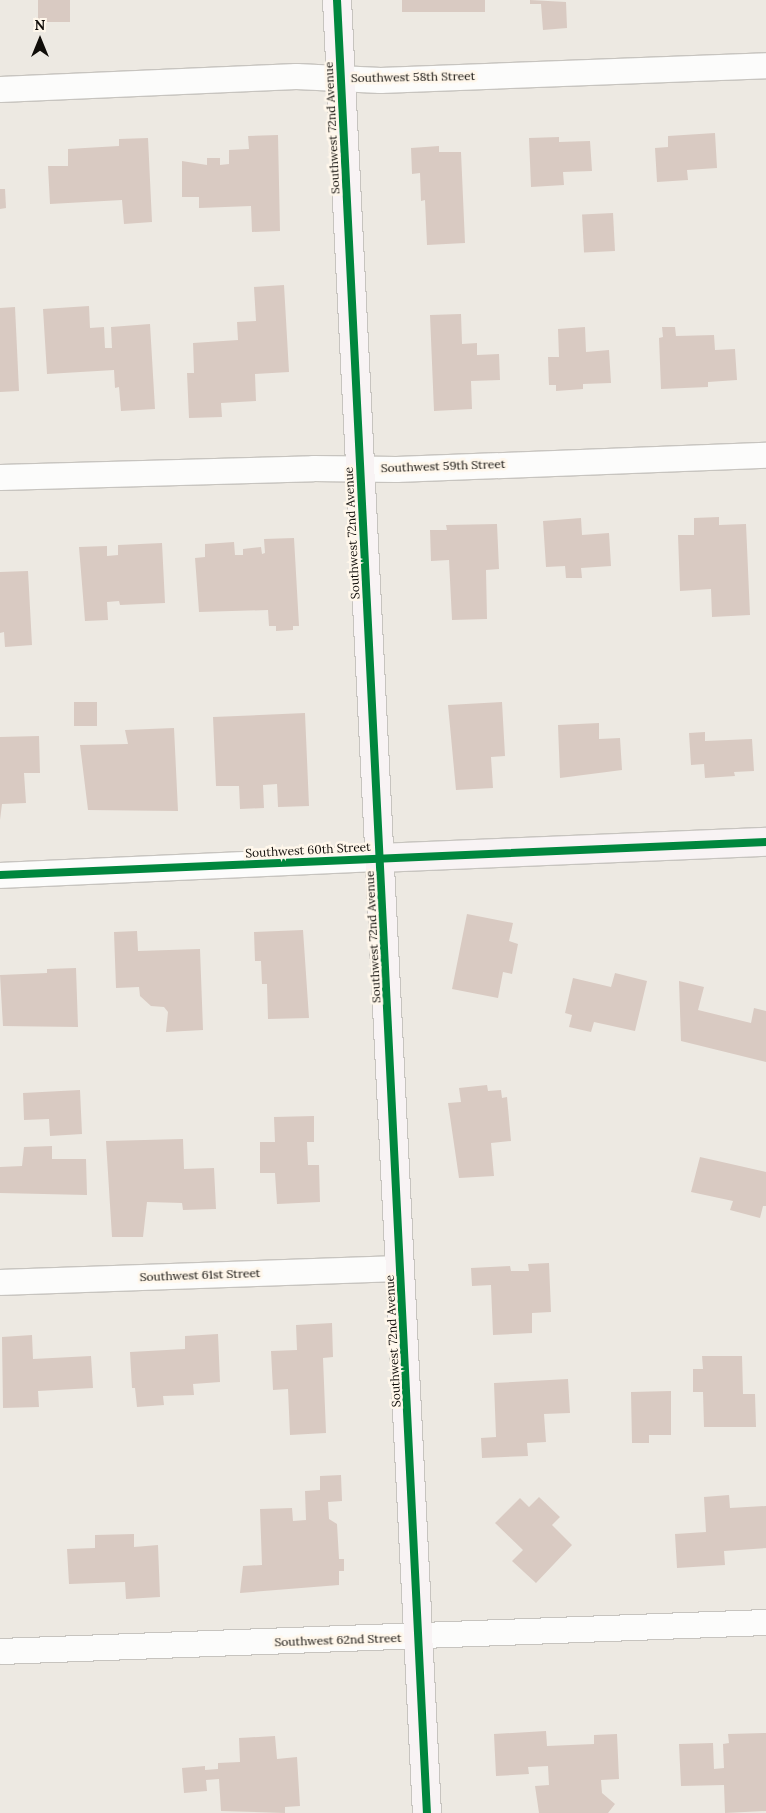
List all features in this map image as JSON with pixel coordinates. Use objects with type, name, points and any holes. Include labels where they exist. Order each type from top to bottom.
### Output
[{"type":"street","name":"Southwest 72nd Avenue","points":[[337,0],[427,1813]]},
{"type":"street","name":"Southwest 58th Street","points":[[0,89],[296,76],[380,80],[766,64]]},
{"type":"street","name":"Southwest 59th Street","points":[[0,477],[766,455]]},
{"type":"street","name":"Southwest 60th Street","points":[[0,875],[766,842]]},
{"type":"street","name":"Southwest 61st Street","points":[[0,1282],[400,1268]]},
{"type":"street","name":"Southwest 62nd Street","points":[[0,1651],[766,1622]]},
{"type":"building","points":[[38,0],[70,0],[70,22],[38,22]]},
{"type":"building","points":[[402,0],[485,0],[485,12],[402,12]]},
{"type":"building","points":[[530,0],[566,2],[567,28],[543,30],[541,4],[530,4]]},
{"type":"building","points":[[715,133],[717,168],[687,170],[688,180],[657,182],[655,148],[668,147],[668,136]]},
{"type":"building","points":[[278,135],[280,231],[252,232],[251,206],[199,208],[199,197],[182,197],[182,161],[207,165],[207,158],[220,158],[220,165],[229,164],[229,150],[249,149],[248,136]]},
{"type":"building","points":[[559,137],[559,142],[590,141],[592,171],[563,172],[564,185],[531,187],[529,138]]},
{"type":"building","points":[[148,138],[152,222],[124,224],[122,200],[50,204],[48,166],[68,166],[68,149],[119,146],[119,139]]},
{"type":"building","points":[[439,146],[439,152],[461,152],[465,243],[427,245],[425,200],[421,201],[420,173],[412,174],[411,148]]},
{"type":"building","points":[[0,189],[5,189],[6,208],[0,209]]},
{"type":"building","points":[[613,213],[615,251],[584,253],[582,215]]},
{"type":"building","points":[[284,285],[289,372],[255,374],[256,401],[221,403],[222,417],[189,418],[187,373],[194,373],[193,343],[238,340],[237,322],[256,321],[254,287]]},
{"type":"building","points":[[89,306],[90,328],[104,327],[105,348],[112,348],[111,327],[150,324],[155,409],[121,411],[119,387],[115,388],[114,370],[47,374],[43,309]]},
{"type":"building","points":[[15,307],[19,391],[0,392],[0,308]]},
{"type":"building","points":[[461,314],[462,344],[477,343],[477,355],[499,354],[500,380],[471,381],[472,409],[434,411],[430,315]]},
{"type":"building","points":[[585,327],[586,352],[609,350],[611,383],[583,384],[583,389],[556,391],[556,385],[549,385],[548,357],[559,357],[558,329]]},
{"type":"building","points":[[662,327],[675,327],[676,336],[714,335],[715,350],[735,349],[737,380],[708,382],[708,387],[661,389],[659,338],[663,337]]},
{"type":"building","points":[[719,517],[719,525],[746,524],[750,615],[712,617],[711,589],[680,591],[678,535],[694,535],[694,518]]},
{"type":"building","points":[[581,518],[582,535],[609,533],[611,566],[581,568],[582,578],[566,578],[565,566],[546,567],[543,521]]},
{"type":"building","points":[[497,524],[499,569],[486,570],[487,619],[452,620],[449,560],[431,561],[430,530],[447,530],[446,525]]},
{"type":"building","points":[[294,538],[299,626],[293,626],[293,630],[276,631],[276,626],[269,626],[268,610],[199,612],[195,558],[205,557],[205,544],[234,542],[235,555],[243,555],[243,549],[261,547],[262,554],[265,553],[264,539]]},
{"type":"building","points":[[162,543],[165,603],[120,605],[119,601],[107,602],[108,620],[85,621],[79,547],[107,546],[107,556],[118,555],[118,545]]},
{"type":"building","points":[[28,571],[32,645],[5,647],[4,632],[0,633],[0,572]]},
{"type":"building","points":[[74,702],[97,702],[97,726],[74,726]]},
{"type":"building","points":[[502,702],[505,756],[491,757],[493,788],[456,790],[448,705]]},
{"type":"building","points":[[305,713],[309,806],[278,807],[277,784],[263,785],[264,808],[240,809],[239,786],[216,786],[213,717]]},
{"type":"building","points":[[599,723],[599,739],[620,738],[622,770],[560,778],[558,725]]},
{"type":"building","points":[[174,728],[178,811],[88,810],[80,745],[128,744],[125,730]]},
{"type":"building","points":[[705,732],[705,741],[752,739],[754,771],[734,772],[735,776],[705,778],[704,764],[691,765],[689,733]]},
{"type":"building","points":[[39,736],[40,773],[24,773],[26,803],[2,804],[0,820],[0,737]]},
{"type":"building","points":[[467,914],[513,923],[509,941],[518,944],[512,974],[503,972],[498,998],[452,989]]},
{"type":"building","points":[[303,930],[309,1018],[268,1019],[267,984],[262,984],[261,961],[255,961],[254,932]]},
{"type":"building","points":[[137,931],[138,951],[200,949],[203,1030],[166,1032],[168,1012],[164,1007],[151,1006],[140,996],[139,987],[116,988],[114,932]]},
{"type":"building","points":[[76,968],[78,1027],[3,1026],[0,975],[47,973],[47,969]]},
{"type":"building","points":[[615,973],[647,981],[635,1031],[594,1022],[591,1032],[569,1027],[572,1015],[565,1013],[573,978],[611,987]]},
{"type":"building","points":[[679,981],[704,987],[698,1010],[751,1023],[754,1008],[766,1011],[766,1062],[681,1041]]},
{"type":"building","points":[[487,1085],[488,1091],[501,1090],[502,1098],[507,1097],[511,1141],[491,1143],[494,1176],[459,1178],[448,1103],[461,1102],[459,1088]]},
{"type":"building","points":[[80,1090],[82,1134],[50,1136],[49,1119],[24,1120],[23,1093]]},
{"type":"building","points":[[314,1116],[314,1142],[307,1142],[308,1165],[319,1165],[320,1202],[277,1204],[275,1173],[260,1173],[260,1142],[275,1142],[274,1117]]},
{"type":"building","points":[[183,1139],[184,1169],[214,1168],[216,1209],[183,1210],[182,1203],[147,1202],[143,1237],[112,1237],[106,1141]]},
{"type":"building","points":[[52,1146],[52,1159],[86,1159],[87,1195],[0,1193],[0,1167],[22,1166],[24,1147]]},
{"type":"building","points":[[700,1157],[766,1172],[766,1206],[763,1206],[760,1218],[730,1210],[733,1201],[691,1192]]},
{"type":"building","points":[[549,1263],[551,1312],[532,1313],[532,1333],[493,1335],[491,1285],[472,1286],[471,1268],[510,1266],[511,1271],[529,1271],[528,1264]]},
{"type":"building","points":[[332,1323],[333,1357],[323,1358],[326,1433],[290,1435],[288,1389],[273,1390],[271,1351],[297,1350],[296,1325]]},
{"type":"building","points":[[218,1334],[220,1382],[193,1384],[194,1395],[163,1396],[164,1405],[137,1407],[135,1388],[132,1388],[130,1352],[185,1349],[185,1336]]},
{"type":"building","points":[[32,1335],[33,1359],[91,1356],[93,1388],[38,1391],[39,1407],[3,1408],[2,1337]]},
{"type":"building","points":[[702,1356],[742,1356],[743,1394],[755,1394],[756,1427],[704,1427],[703,1392],[693,1392],[693,1369],[703,1369]]},
{"type":"building","points":[[568,1379],[570,1413],[544,1414],[546,1442],[527,1443],[528,1456],[482,1458],[481,1438],[496,1437],[494,1383]]},
{"type":"building","points":[[671,1391],[671,1435],[649,1435],[649,1443],[632,1443],[631,1392]]},
{"type":"building","points":[[341,1475],[342,1501],[328,1502],[329,1519],[337,1524],[339,1559],[344,1559],[344,1571],[339,1571],[339,1585],[240,1593],[243,1566],[262,1565],[260,1509],[292,1508],[293,1521],[306,1520],[305,1491],[320,1490],[320,1476]]},
{"type":"building","points":[[729,1495],[730,1508],[766,1506],[766,1548],[724,1551],[725,1565],[677,1568],[675,1534],[706,1532],[704,1497]]},
{"type":"building","points":[[539,1497],[560,1517],[552,1525],[572,1545],[536,1583],[512,1561],[523,1550],[495,1523],[520,1498],[529,1507]]},
{"type":"building","points":[[134,1534],[134,1547],[158,1545],[160,1597],[126,1599],[125,1582],[69,1584],[67,1549],[95,1548],[95,1535]]},
{"type":"building","points":[[546,1731],[547,1746],[594,1744],[594,1735],[617,1734],[619,1779],[601,1780],[602,1793],[615,1804],[608,1813],[539,1813],[535,1786],[549,1785],[548,1766],[528,1767],[529,1774],[496,1776],[494,1734]]},
{"type":"building","points":[[766,1733],[766,1811],[725,1813],[724,1785],[681,1786],[679,1744],[713,1743],[714,1769],[724,1768],[723,1744],[729,1743],[728,1734]]},
{"type":"building","points":[[275,1736],[277,1759],[297,1757],[300,1806],[285,1807],[285,1813],[221,1811],[219,1779],[206,1780],[207,1791],[184,1793],[182,1768],[205,1766],[205,1770],[218,1769],[218,1763],[240,1762],[239,1738]]},
{"type":"cycle path","points":[[337,0],[427,1813]]},
{"type":"cycle path","points":[[0,875],[766,842]]}]
